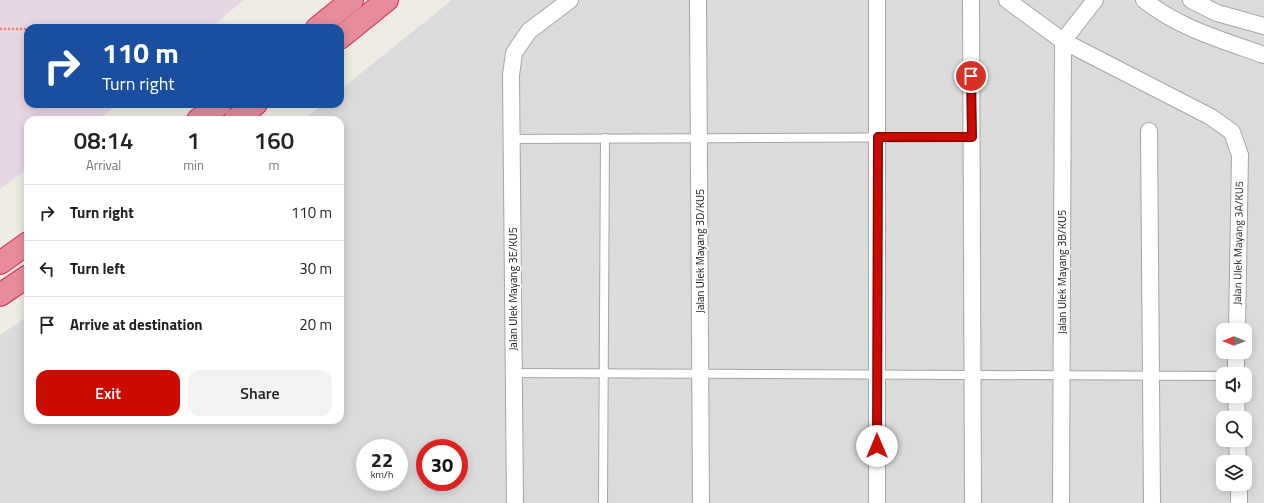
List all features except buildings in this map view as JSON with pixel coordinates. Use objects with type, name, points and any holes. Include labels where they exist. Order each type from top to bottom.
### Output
[{"type":"highway","points":[[322,24],[352,0]]},
{"type":"highway","points":[[344,35],[387,0]]},
{"type":"highway","points":[[204,116],[214,108]]},
{"type":"highway","points":[[240,116],[251,108]]},
{"type":"highway","points":[[0,263],[24,247]]},
{"type":"highway","points":[[0,295],[24,279]]},
{"type":"street","name":"Jalan Ulek Mayang 3E/KU5","points":[[515,503],[511,75],[514,53],[529,31],[570,0]]},
{"type":"street","name":"Jalan Ulek Mayang 3D/KU5","points":[[698,0],[701,503]]},
{"type":"street","points":[[877,0],[877,503]]},
{"type":"street","points":[[971,0],[973,503]]},
{"type":"street","points":[[1007,0],[1063,41],[1095,0]]},
{"type":"street","points":[[1144,0],[1160,13],[1208,36],[1264,54]]},
{"type":"street","points":[[1190,0],[1217,13],[1264,26]]},
{"type":"street","name":"Jalan Ulek Mayang 3A/KU5","points":[[1063,41],[1211,117],[1232,132],[1240,155],[1237,323]]},
{"type":"street","name":"Jalan Ulek Mayang 3B/KU5","points":[[1061,503],[1063,41]]},
{"type":"street","points":[[1149,131],[1152,503]]},
{"type":"street","points":[[1239,491],[1239,503]]},
{"type":"lane","points":[[512,139],[972,137]]},
{"type":"lane","points":[[603,503],[605,138]]},
{"type":"lane","points":[[514,373],[1216,376]]},
{"type":"path","points":[[0,29],[24,29]]},
{"type":"shaded area","points":[[0,0],[244,0],[215,24],[24,24],[24,108],[113,108],[103,116],[24,116],[24,172],[0,189]]},
{"type":"shaded area","points":[[452,0],[1264,0],[1264,503],[0,503],[0,335],[24,319],[24,424],[344,424],[344,116],[308,116],[318,108],[344,108],[344,87]]},
{"type":"route","points":[[877,446],[876,374],[878,137],[972,137],[971,76]]}]
